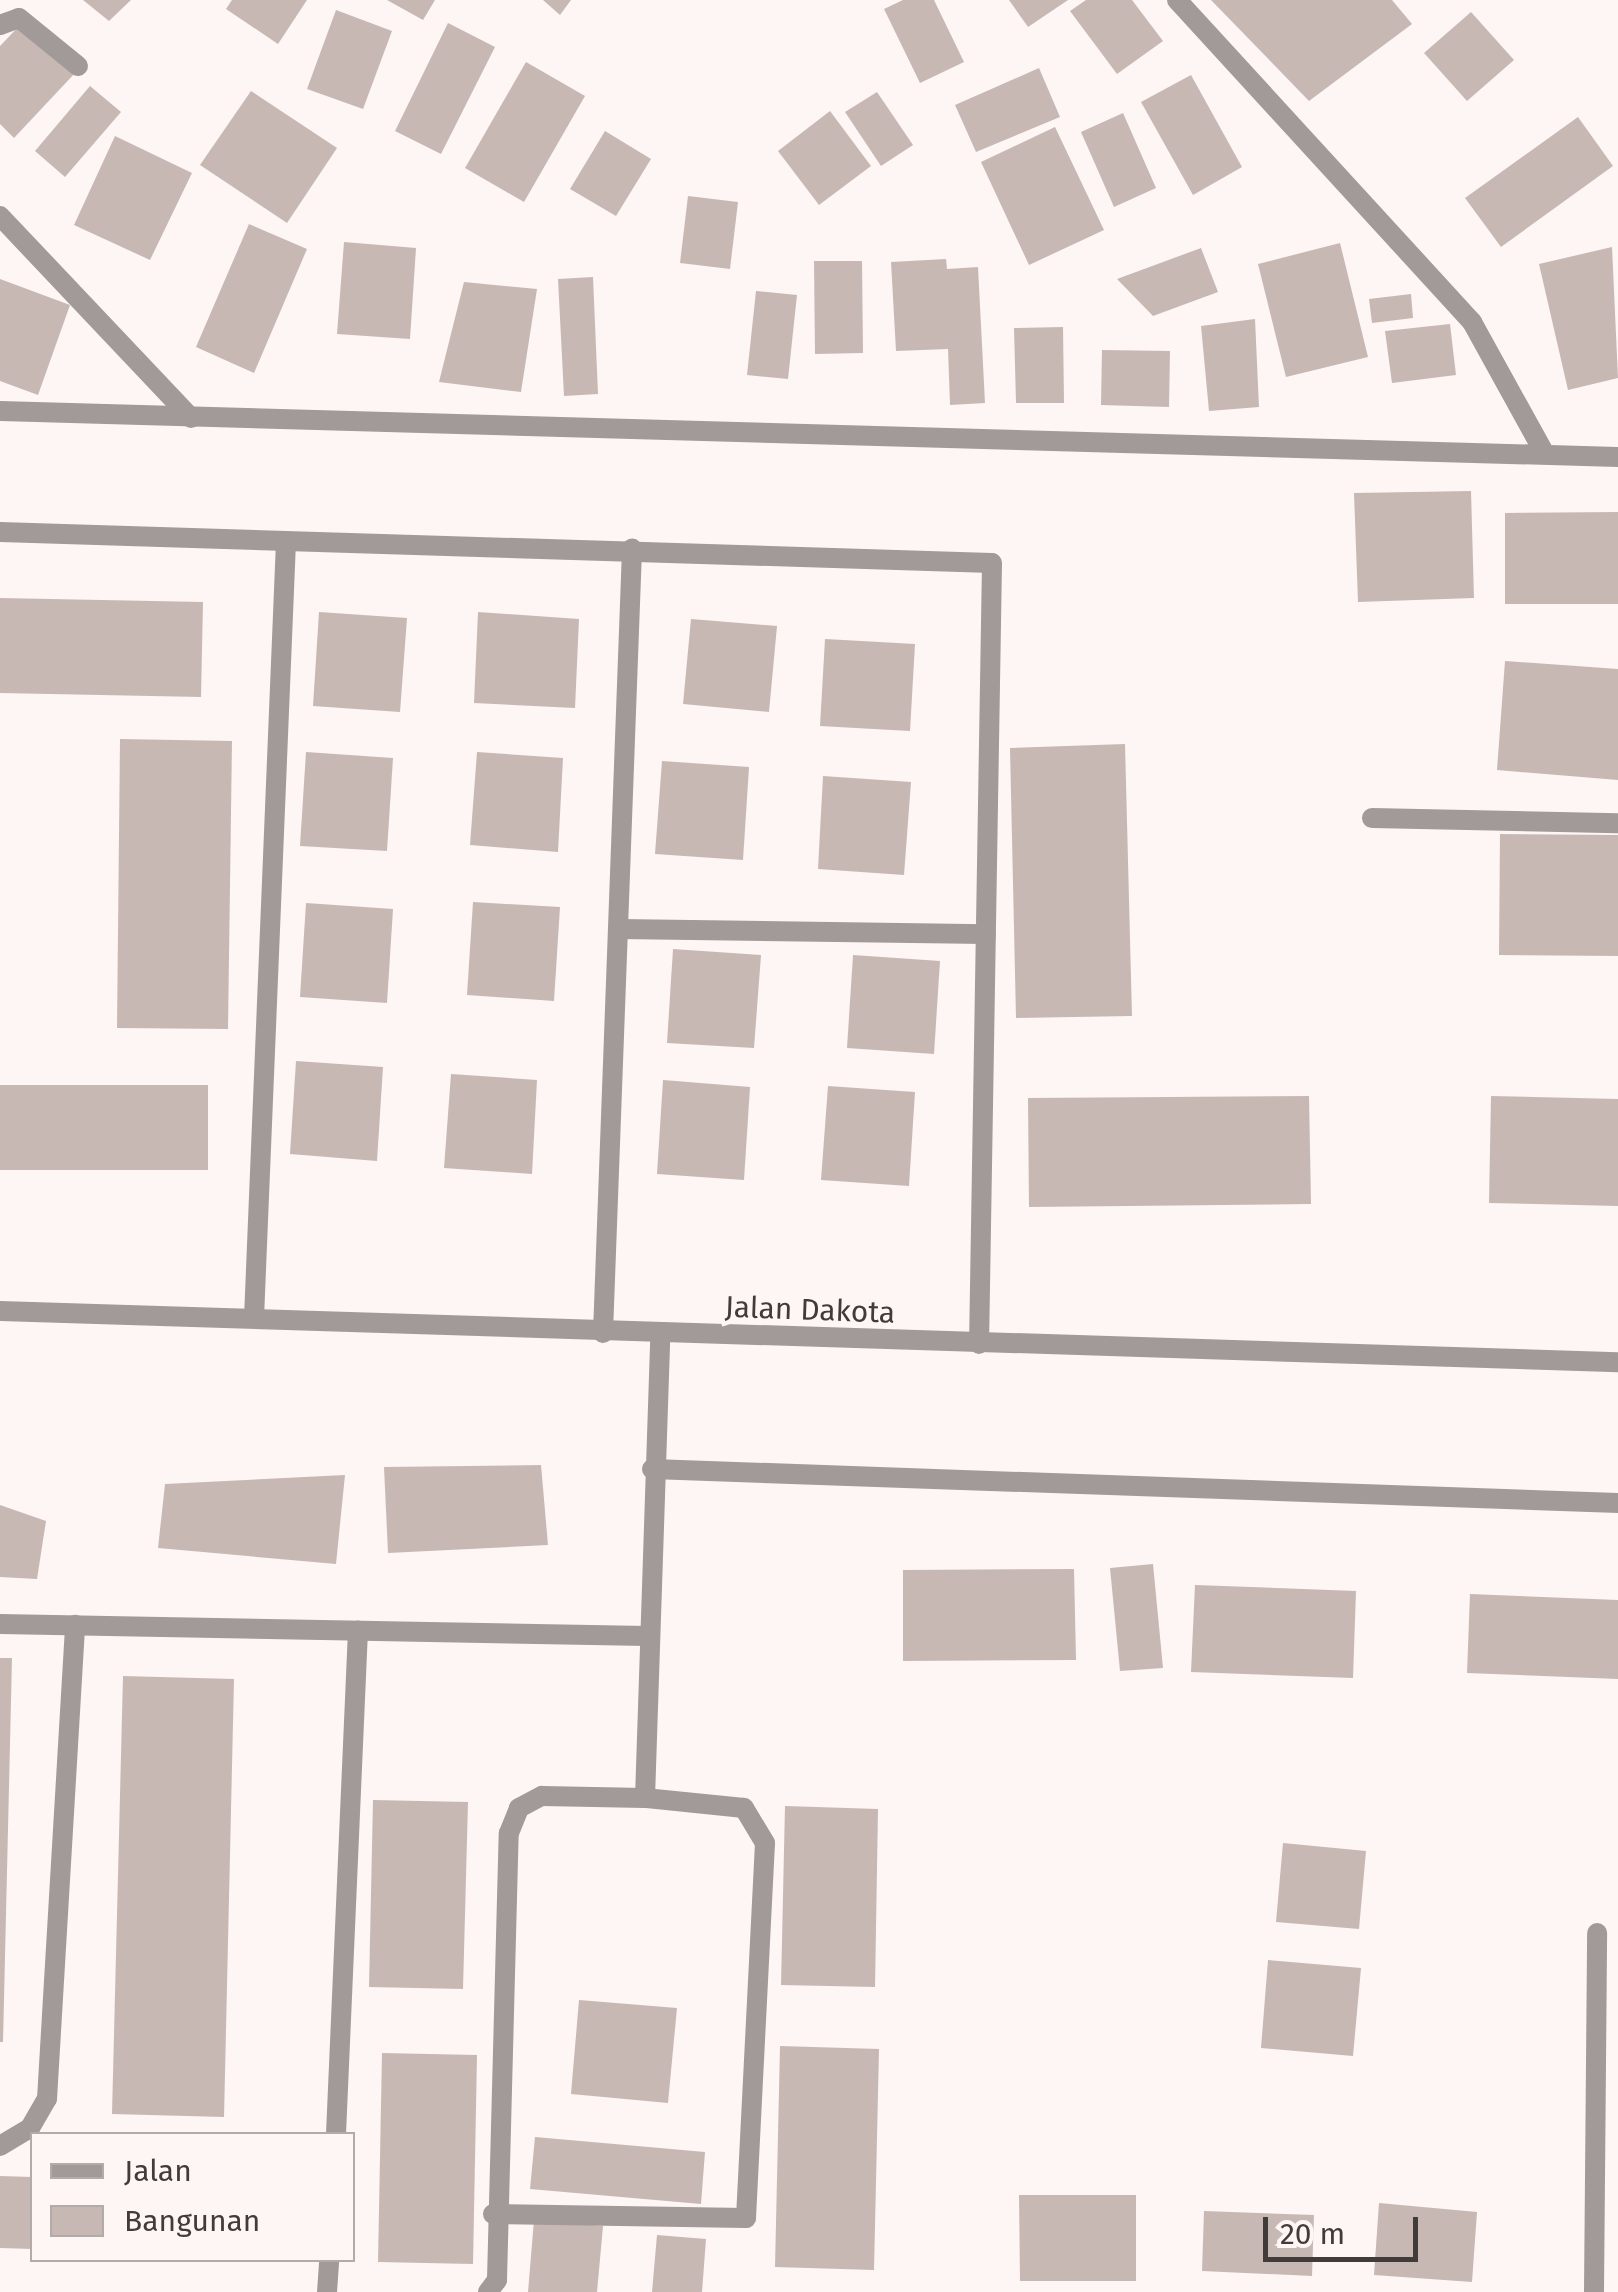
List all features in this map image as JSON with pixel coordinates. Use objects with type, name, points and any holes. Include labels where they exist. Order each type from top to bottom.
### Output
[{"type":"street","points":[[1177,0],[1472,322],[1542,449]]},
{"type":"street","points":[[0,25],[19,18],[78,66]]},
{"type":"street","points":[[0,216],[191,418]]},
{"type":"street","points":[[0,411],[921,444],[1542,449],[1618,457]]},
{"type":"street","points":[[0,532],[632,549],[992,564],[979,1344]]},
{"type":"street","points":[[254,1318],[286,542]]},
{"type":"street","points":[[603,1333],[632,549]]},
{"type":"street","points":[[1372,818],[1618,823]]},
{"type":"street","points":[[619,928],[986,934]]},
{"type":"street","name":"Jalan Dakota","points":[[0,1311],[660,1336],[1618,1362]]},
{"type":"street","points":[[645,1798],[652,1469],[660,1336]]},
{"type":"street","points":[[652,1469],[1618,1503]]},
{"type":"street","points":[[0,1624],[647,1636]]},
{"type":"street","points":[[0,2146],[30,2128],[47,2098],[76,1625]]},
{"type":"street","points":[[336,2132],[358,1630]]},
{"type":"street","points":[[488,2292],[496,2280],[493,2214],[509,1833],[519,1808],[542,1796],[645,1798],[744,1808],[765,1843],[746,2218],[493,2214]]},
{"type":"street","points":[[1594,2292],[1597,1933]]},
{"type":"street","points":[[327,2292],[329,2262]]},
{"type":"building","points":[[83,0],[131,0],[109,21]]},
{"type":"building","points":[[232,0],[307,0],[278,44],[226,9]]},
{"type":"building","points":[[387,0],[435,0],[423,20]]},
{"type":"building","points":[[543,0],[571,0],[560,15]]},
{"type":"building","points":[[903,0],[934,0],[964,62],[920,83],[884,9]]},
{"type":"building","points":[[1009,0],[1068,0],[1028,27]]},
{"type":"building","points":[[1086,0],[1132,0],[1163,41],[1117,74],[1070,11]]},
{"type":"building","points":[[1211,0],[1392,0],[1412,24],[1309,101]]},
{"type":"building","points":[[336,10],[392,31],[363,109],[307,89]]},
{"type":"building","points":[[1471,12],[1514,60],[1467,101],[1424,53]]},
{"type":"building","points":[[22,23],[76,72],[14,138],[0,124],[0,46]]},
{"type":"building","points":[[448,23],[495,47],[441,154],[395,131]]},
{"type":"building","points":[[526,62],[585,96],[524,202],[465,168]]},
{"type":"building","points":[[1039,68],[1060,117],[976,152],[955,105]]},
{"type":"building","points":[[1191,75],[1242,167],[1193,195],[1141,102]]},
{"type":"building","points":[[90,86],[121,112],[65,177],[35,151]]},
{"type":"building","points":[[251,91],[337,148],[287,223],[200,165]]},
{"type":"building","points":[[877,92],[913,145],[881,166],[845,112]]},
{"type":"building","points":[[830,111],[871,166],[819,205],[778,151]]},
{"type":"building","points":[[1123,113],[1156,188],[1114,207],[1081,132]]},
{"type":"building","points":[[1578,117],[1613,166],[1501,247],[1465,198]]},
{"type":"building","points":[[1055,127],[1104,230],[1029,265],[981,162]]},
{"type":"building","points":[[605,131],[651,159],[616,216],[570,189]]},
{"type":"building","points":[[115,136],[192,173],[150,260],[74,225]]},
{"type":"building","points":[[688,196],[738,202],[730,269],[680,263]]},
{"type":"building","points":[[249,224],[307,249],[254,373],[196,347]]},
{"type":"building","points":[[344,242],[416,248],[410,339],[337,334]]},
{"type":"building","points":[[1340,243],[1368,357],[1286,377],[1258,264]]},
{"type":"building","points":[[1612,247],[1618,378],[1568,390],[1539,264]]},
{"type":"building","points":[[1201,248],[1218,292],[1153,316],[1117,279]]},
{"type":"building","points":[[946,259],[947,269],[978,267],[985,403],[950,405],[948,349],[896,351],[891,262]]},
{"type":"building","points":[[814,261],[862,261],[863,353],[815,354]]},
{"type":"building","points":[[593,277],[598,394],[564,396],[558,279]]},
{"type":"building","points":[[0,279],[70,305],[38,395],[0,381]]},
{"type":"building","points":[[464,282],[537,289],[521,392],[439,382]]},
{"type":"building","points":[[756,291],[797,295],[788,379],[747,375]]},
{"type":"building","points":[[1411,294],[1413,318],[1372,323],[1369,299]]},
{"type":"building","points":[[1255,319],[1259,407],[1209,411],[1201,326]]},
{"type":"building","points":[[1450,324],[1456,375],[1392,383],[1385,331]]},
{"type":"building","points":[[1063,327],[1064,403],[1016,403],[1014,328]]},
{"type":"building","points":[[1102,350],[1170,351],[1169,407],[1101,405]]},
{"type":"building","points":[[1471,491],[1474,598],[1358,602],[1354,493]]},
{"type":"building","points":[[1618,512],[1618,604],[1505,604],[1505,513]]},
{"type":"building","points":[[0,598],[203,602],[201,697],[0,693]]},
{"type":"building","points":[[319,612],[407,618],[400,712],[313,706]]},
{"type":"building","points":[[478,612],[579,619],[575,708],[474,703]]},
{"type":"building","points":[[691,619],[777,626],[769,712],[683,704]]},
{"type":"building","points":[[825,639],[915,644],[910,731],[820,726]]},
{"type":"building","points":[[1505,661],[1618,669],[1618,780],[1497,770]]},
{"type":"building","points":[[120,739],[232,741],[228,1029],[117,1028]]},
{"type":"building","points":[[1125,744],[1132,1016],[1016,1018],[1010,748]]},
{"type":"building","points":[[306,752],[393,758],[387,851],[300,846]]},
{"type":"building","points":[[477,752],[563,758],[558,852],[470,845]]},
{"type":"building","points":[[662,761],[749,767],[743,860],[655,854]]},
{"type":"building","points":[[823,776],[911,782],[904,875],[818,869]]},
{"type":"building","points":[[1500,834],[1618,835],[1618,956],[1499,955]]},
{"type":"building","points":[[473,902],[560,907],[554,1001],[467,995]]},
{"type":"building","points":[[306,903],[393,909],[387,1003],[300,997]]},
{"type":"building","points":[[673,949],[761,955],[754,1048],[667,1043]]},
{"type":"building","points":[[853,955],[940,961],[934,1054],[847,1048]]},
{"type":"building","points":[[296,1061],[383,1067],[377,1161],[290,1154]]},
{"type":"building","points":[[451,1074],[537,1080],[532,1174],[444,1168]]},
{"type":"building","points":[[663,1080],[750,1087],[744,1180],[657,1174]]},
{"type":"building","points":[[0,1085],[208,1085],[208,1170],[0,1170]]},
{"type":"building","points":[[828,1086],[915,1092],[909,1186],[821,1180]]},
{"type":"building","points":[[1309,1096],[1311,1204],[1029,1207],[1028,1098]]},
{"type":"building","points":[[1491,1096],[1618,1099],[1618,1206],[1489,1203]]},
{"type":"building","points":[[541,1465],[548,1545],[388,1553],[384,1467]]},
{"type":"building","points":[[345,1475],[336,1564],[158,1548],[165,1484]]},
{"type":"building","points":[[0,1505],[46,1521],[37,1579],[0,1577]]},
{"type":"building","points":[[1153,1564],[1163,1668],[1120,1671],[1110,1568]]},
{"type":"building","points":[[1074,1569],[1076,1660],[903,1661],[903,1570]]},
{"type":"building","points":[[1195,1585],[1356,1591],[1353,1678],[1191,1672]]},
{"type":"building","points":[[1470,1594],[1618,1600],[1618,1679],[1467,1673]]},
{"type":"building","points":[[0,1658],[12,1658],[3,2042],[0,2042]]},
{"type":"building","points":[[123,1676],[234,1679],[224,2117],[112,2114]]},
{"type":"building","points":[[373,1800],[468,1802],[463,1989],[369,1987]]},
{"type":"building","points":[[785,1806],[878,1809],[875,1987],[781,1985]]},
{"type":"building","points":[[1283,1843],[1366,1851],[1359,1929],[1276,1922]]},
{"type":"building","points":[[1268,1960],[1361,1968],[1353,2056],[1261,2048]]},
{"type":"building","points":[[579,2000],[677,2008],[668,2103],[571,2094]]},
{"type":"building","points":[[780,2046],[879,2049],[874,2270],[775,2267]]},
{"type":"building","points":[[382,2053],[477,2055],[473,2264],[378,2262]]},
{"type":"building","points":[[535,2137],[705,2152],[701,2204],[530,2189]]},
{"type":"building","points":[[0,2176],[30,2177],[30,2249],[0,2248]]},
{"type":"building","points":[[1019,2195],[1136,2195],[1136,2281],[1020,2281]]},
{"type":"building","points":[[1379,2203],[1477,2212],[1472,2282],[1374,2275]]},
{"type":"building","points":[[1204,2211],[1314,2215],[1312,2276],[1202,2271]]},
{"type":"building","points":[[534,2220],[603,2226],[597,2292],[528,2292]]},
{"type":"building","points":[[657,2235],[706,2239],[702,2292],[652,2292]]}]
